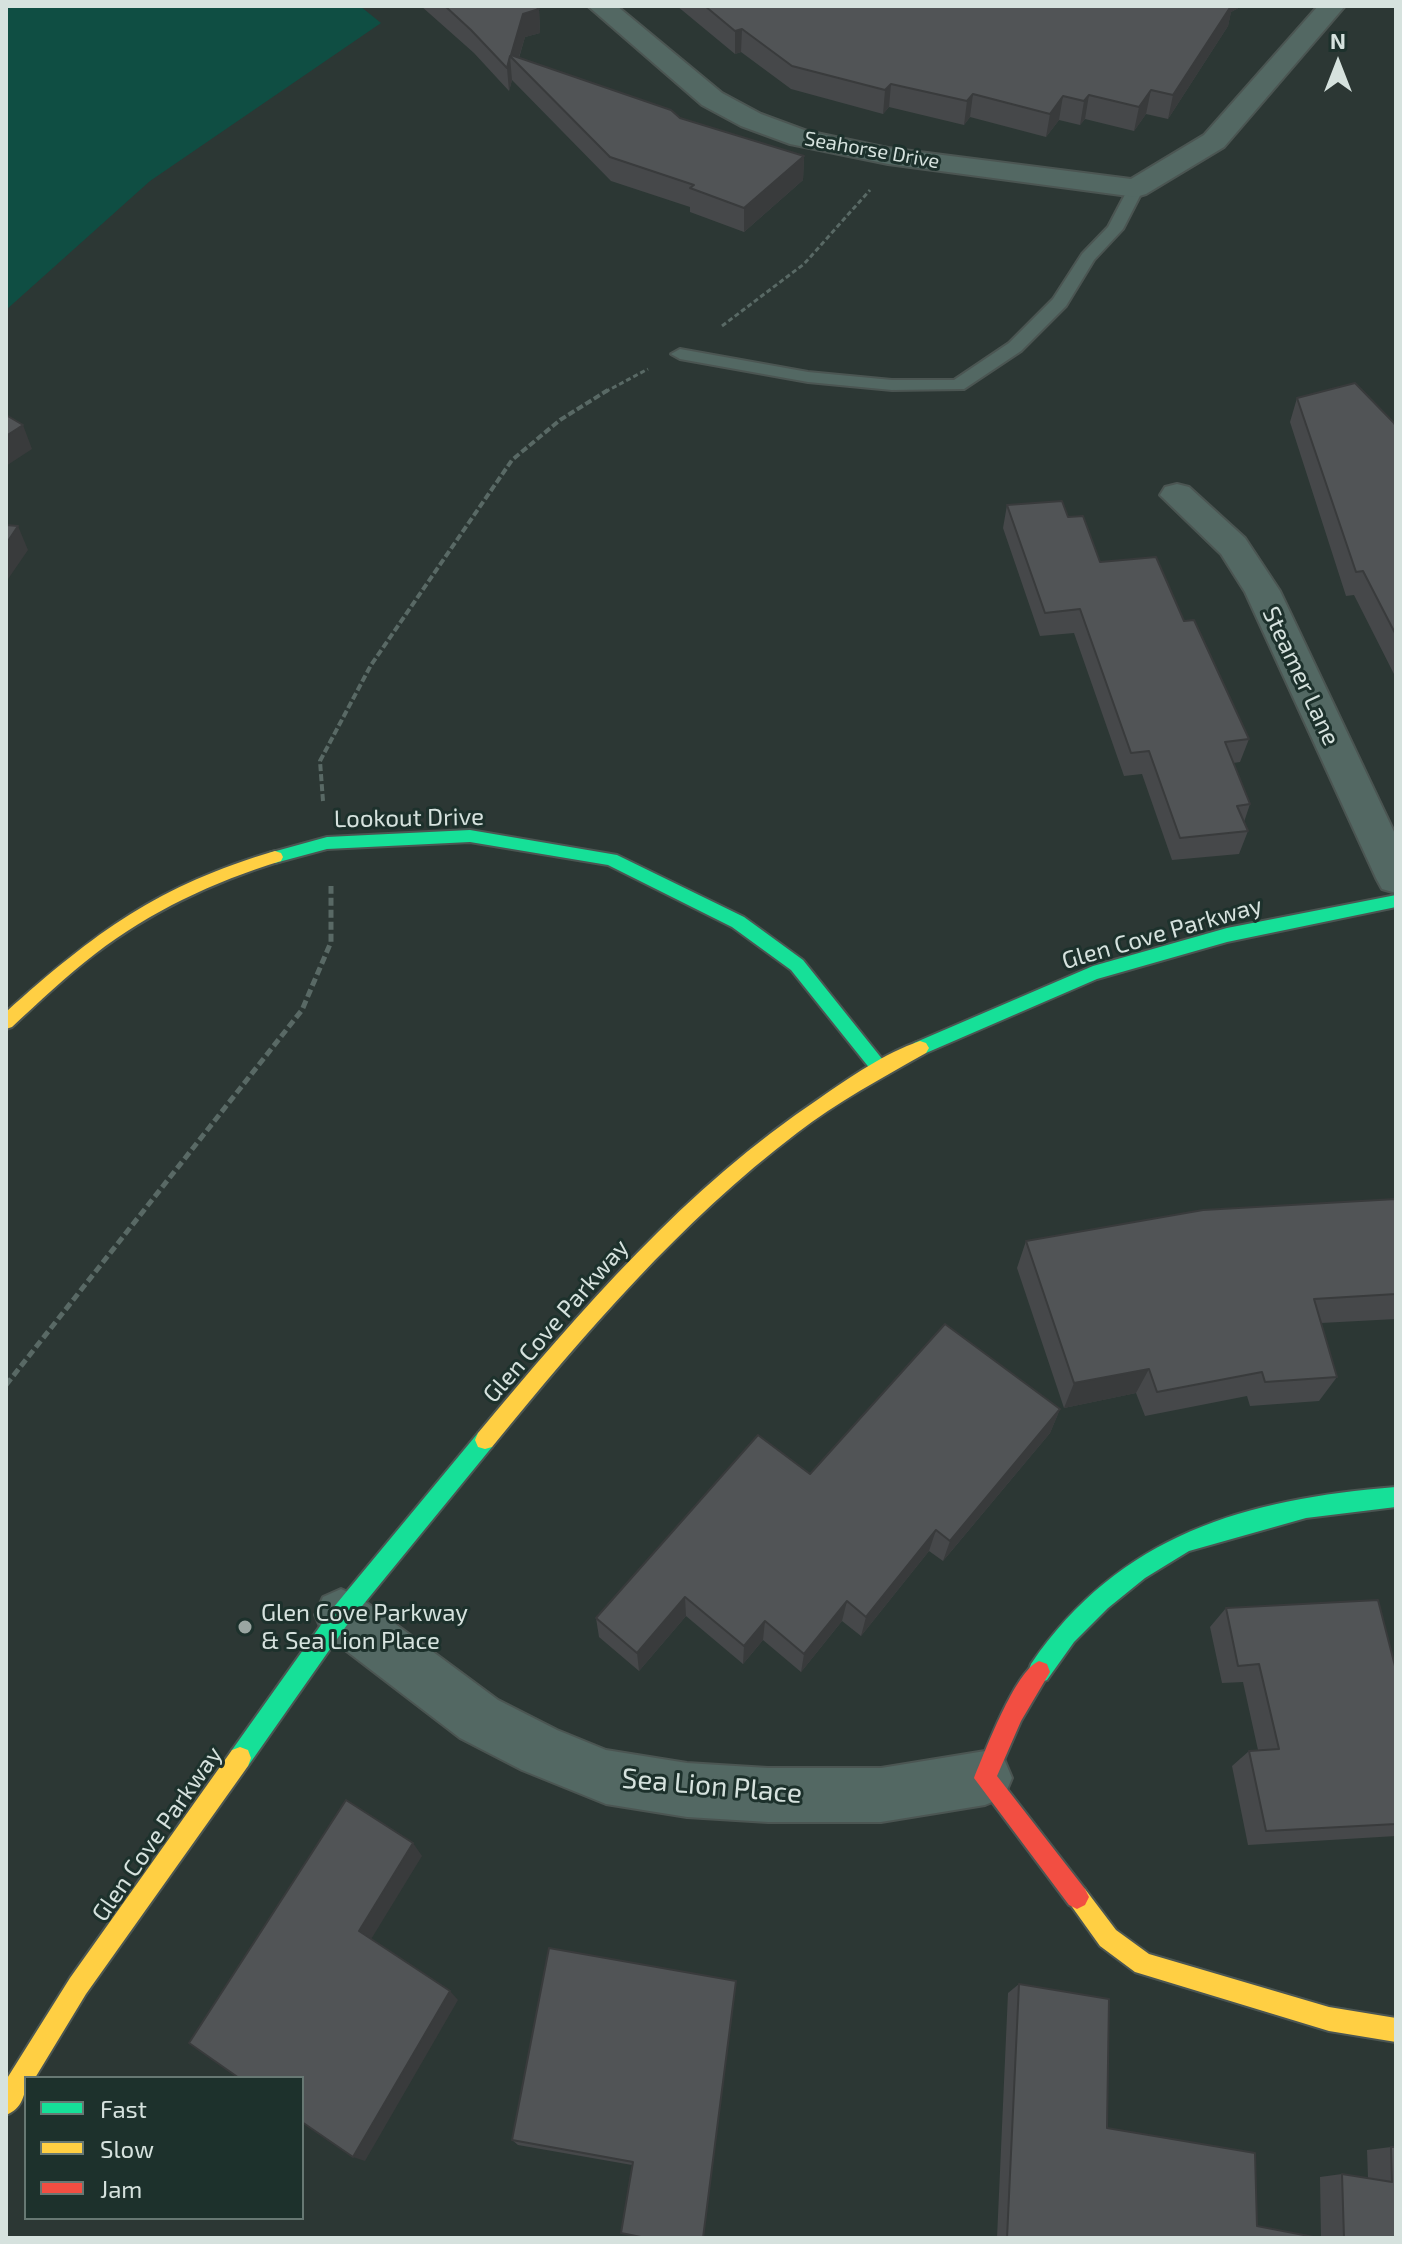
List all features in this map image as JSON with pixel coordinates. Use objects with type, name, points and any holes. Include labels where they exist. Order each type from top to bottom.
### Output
[{"type":"street","name":"Seahorse Drive","points":[[601,6],[712,99],[751,120],[800,138],[897,158],[1136,188]]},
{"type":"street","points":[[1136,188],[1214,141],[1332,6]]},
{"type":"street","name":"Steamer Lane","points":[[1177,495],[1233,546],[1262,591],[1396,878]]},
{"type":"street","name":"Lookout Drive","points":[[6,1022],[89,949],[172,896],[242,866],[327,843],[470,836],[611,859],[738,922],[797,965],[881,1070]]},
{"type":"street","name":"Glen Cove Parkway","points":[[6,2103],[78,1986],[341,1615],[571,1335],[689,1209],[815,1107],[917,1049],[1093,973],[1227,935],[1396,901]]},
{"type":"street","points":[[1396,1497],[1343,1500],[1262,1517],[1179,1545],[1155,1561],[1078,1620],[1049,1656],[1013,1713],[985,1778],[1108,1938],[1143,1964],[1329,2019],[1396,2030]]},
{"type":"street","name":"Sea Lion Place","points":[[341,1615],[479,1719],[541,1751],[606,1777],[687,1790],[768,1795],[881,1795],[985,1778]]},
{"type":"lane","points":[[680,354],[808,377],[892,385],[958,385],[1015,347],[1060,302],[1088,257],[1115,229],[1136,188]]},
{"type":"path","points":[[324,810],[320,761],[371,665],[512,460],[571,410],[711,335],[804,264],[897,158]]},
{"type":"path","points":[[6,1385],[302,1010],[331,942],[331,880]]},
{"type":"green space","points":[[6,6],[360,6],[381,23],[150,181],[6,310]]},
{"type":"building","points":[[445,6],[535,6],[539,9],[523,14],[511,55],[671,110],[680,118],[804,156],[744,208],[690,188],[694,185],[610,157],[510,56],[507,68]]},
{"type":"building","points":[[705,6],[1231,6],[1173,95],[1151,90],[1139,107],[1089,95],[1084,101],[1063,96],[1050,114],[973,94],[967,101],[891,84],[885,90],[792,66],[742,29],[735,31]]},
{"type":"building","points":[[1355,383],[1396,427],[1396,635],[1363,571],[1356,572],[1297,398]]},
{"type":"building","points":[[6,415],[23,425],[6,436]]},
{"type":"building","points":[[1062,501],[1068,517],[1083,516],[1100,562],[1156,557],[1184,621],[1194,620],[1249,739],[1225,742],[1250,804],[1237,806],[1248,831],[1180,838],[1149,751],[1131,753],[1080,609],[1045,613],[1007,505]]},
{"type":"building","points":[[6,525],[18,526],[6,544]]},
{"type":"building","points":[[1396,1199],[1396,1294],[1314,1299],[1337,1377],[1265,1382],[1262,1372],[1157,1392],[1149,1369],[1074,1383],[1026,1241],[1203,1210]]},
{"type":"building","points":[[945,1324],[1060,1409],[950,1541],[936,1530],[866,1617],[847,1601],[804,1654],[765,1621],[744,1646],[685,1597],[637,1653],[596,1618],[758,1435],[810,1474]]},
{"type":"building","points":[[1378,1600],[1396,1670],[1396,1824],[1266,1831],[1249,1751],[1279,1749],[1259,1664],[1238,1666],[1226,1608]]},
{"type":"building","points":[[346,1800],[413,1843],[359,1931],[450,1991],[353,2157],[304,2123],[304,2076],[236,2076],[189,2043]]},
{"type":"building","points":[[549,1948],[736,1981],[703,2238],[646,2238],[621,2233],[633,2162],[512,2140]]},
{"type":"building","points":[[1019,1984],[1109,1999],[1107,2128],[1255,2153],[1257,2226],[1319,2238],[1007,2238]]},
{"type":"building","points":[[1391,2147],[1396,2147],[1396,2238],[1344,2238],[1342,2174],[1392,2182]]},
{"type":"traffic: fast","points":[[275,857],[327,843],[470,836],[611,859],[738,922],[797,965],[881,1070]]},
{"type":"traffic: fast","points":[[920,1048],[1093,973],[1227,935],[1396,901]]},
{"type":"traffic: fast","points":[[240,1758],[341,1615],[485,1440]]},
{"type":"traffic: fast","points":[[1039,1672],[1067,1634],[1100,1600],[1137,1571],[1182,1544],[1283,1513],[1350,1501],[1396,1497]]},
{"type":"traffic: slow","points":[[6,1022],[78,957],[132,919],[201,883],[275,857]]},
{"type":"traffic: slow","points":[[485,1440],[630,1272],[735,1171],[793,1125],[854,1084],[920,1048]]},
{"type":"traffic: slow","points":[[6,2103],[78,1986],[240,1758]]},
{"type":"traffic: slow","points":[[1077,1897],[1108,1938],[1143,1964],[1329,2019],[1396,2030]]},
{"type":"traffic: jam","points":[[1039,1672],[1013,1713],[985,1778],[1077,1897]]},
{"type":"place","name":"Glen Cove Parkway & Sea Lion Place","points":[[245,1627]]}]
